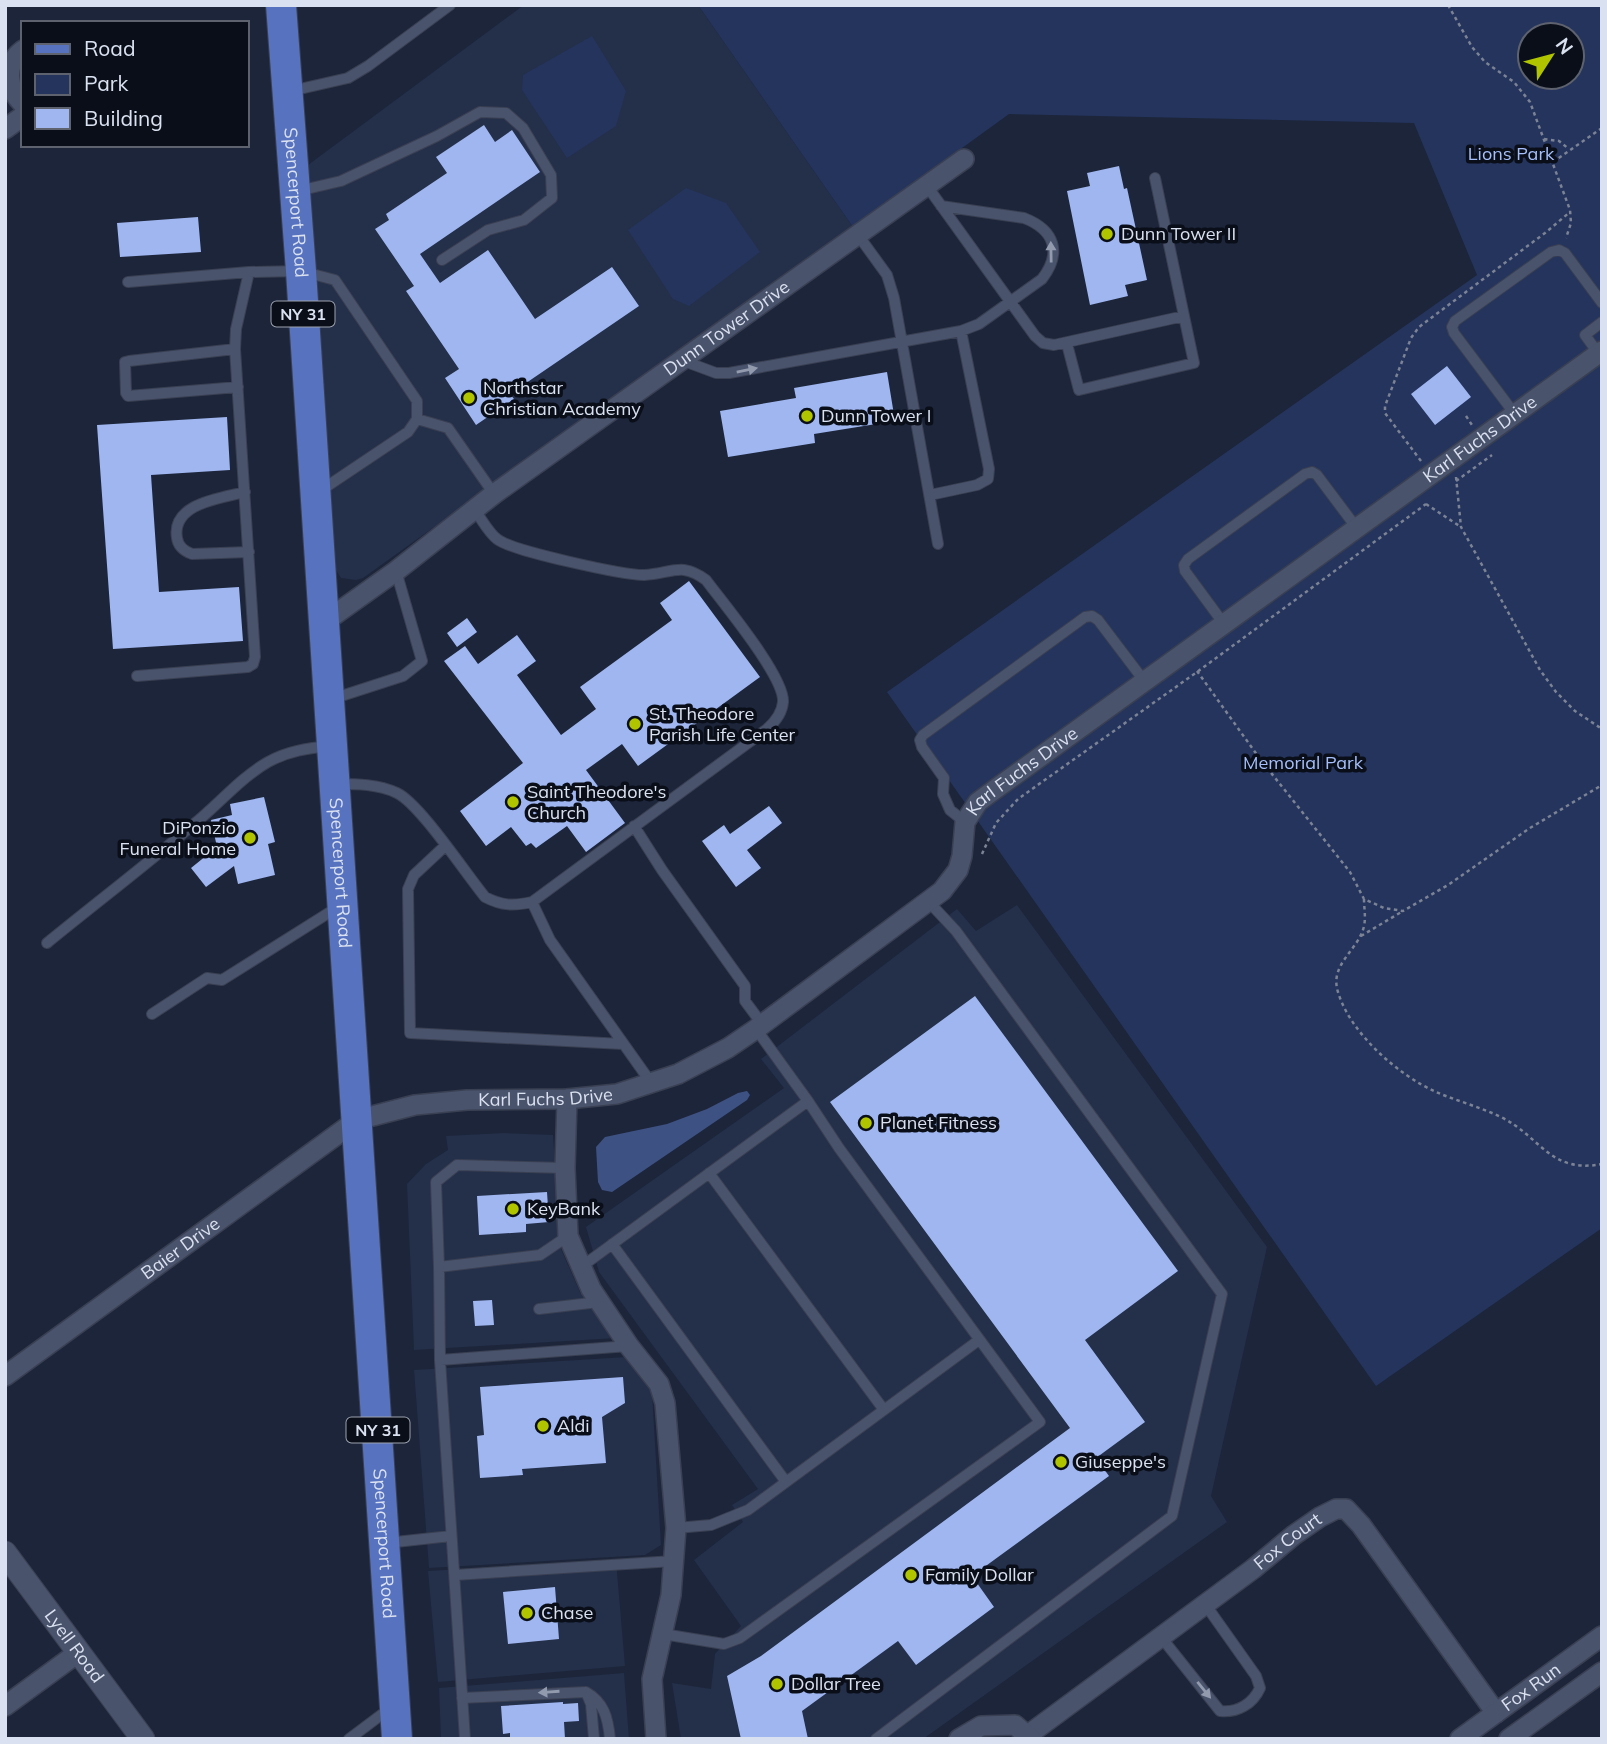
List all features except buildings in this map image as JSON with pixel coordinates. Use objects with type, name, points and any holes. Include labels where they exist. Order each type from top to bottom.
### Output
[{"type":"main road","name":"Spencerport Road","points":[[281,5],[301,271],[397,1739]]},
{"type":"street","points":[[21,52],[12,63],[9,74],[10,85],[21,102]]},
{"type":"street","points":[[5,129],[21,117]]},
{"type":"street","name":"Dunn Tower Drive","points":[[323,623],[396,571],[494,494],[964,159]]},
{"type":"street","name":"Karl Fuchs Drive","points":[[357,1120],[415,1105],[454,1101],[567,1100],[617,1094],[652,1084],[704,1062],[759,1027],[928,901],[951,880],[962,856],[965,822],[978,802],[1600,352]]},
{"type":"street","points":[[567,1100],[565,1168],[568,1236],[591,1289],[629,1346],[659,1384],[665,1403],[676,1528],[675,1561],[663,1634],[652,1679],[656,1739]]},
{"type":"street","name":"Baier Drive","points":[[5,1376],[357,1120]]},
{"type":"street","name":"Fox Court","points":[[1030,1737],[1320,1517],[1336,1509],[1346,1509],[1361,1525],[1496,1713]]},
{"type":"street","name":"Lyell Road","points":[[5,1552],[143,1739]]},
{"type":"street","name":"Fox Run","points":[[1460,1739],[1602,1636]]},
{"type":"street","points":[[5,1706],[79,1652]]},
{"type":"street","points":[[1509,1739],[1602,1672]]},
{"type":"street","points":[[959,1739],[981,1726],[1016,1725],[1030,1737]]},
{"type":"lane","points":[[287,92],[348,78],[450,5]]},
{"type":"lane","points":[[294,192],[341,181],[437,136],[480,112],[506,113],[523,128],[551,175],[552,198],[524,220],[488,230],[442,260]]},
{"type":"lane","points":[[1067,344],[1079,390],[1194,363],[1156,178]]},
{"type":"lane","points":[[927,186],[1035,336],[1043,343],[1067,344],[1184,316]]},
{"type":"lane","points":[[681,360],[716,373],[729,373],[961,331],[979,324],[1011,302],[1042,279],[1048,271],[1053,258],[1053,247],[1044,229],[1024,218],[941,206]]},
{"type":"lane","points":[[858,235],[887,275],[894,298],[938,544]]},
{"type":"lane","points":[[1514,413],[1454,333],[1452,327],[1455,321],[1551,252],[1559,250],[1565,253],[1602,303]]},
{"type":"lane","points":[[128,282],[249,272],[301,271],[335,280],[417,401],[417,419],[408,432],[314,495]]},
{"type":"lane","points":[[137,676],[248,667],[256,657],[235,349],[236,329],[249,272]]},
{"type":"lane","points":[[1600,352],[1585,335],[1602,323]]},
{"type":"lane","points":[[930,495],[977,485],[988,479],[989,469],[961,331]]},
{"type":"lane","points":[[235,349],[125,362],[126,393],[128,396],[238,387]]},
{"type":"lane","points":[[417,419],[448,428],[494,494]]},
{"type":"lane","points":[[1224,624],[1185,571],[1184,565],[1188,559],[1305,474],[1312,472],[1317,474],[1356,527]]},
{"type":"lane","points":[[245,492],[191,508],[178,525],[176,535],[185,551],[192,554],[250,552]]},
{"type":"lane","points":[[333,784],[370,785],[397,793],[413,805],[485,897],[497,904],[513,906],[532,902],[778,719],[783,701],[775,675],[706,580],[694,571],[680,568],[646,575],[626,573],[523,551],[497,539],[474,509]]},
{"type":"lane","points":[[328,700],[403,676],[422,661],[396,571]]},
{"type":"lane","points":[[965,822],[950,810],[943,794],[944,778],[922,747],[920,740],[923,734],[1086,617],[1093,616],[1098,620],[1145,681]]},
{"type":"lane","points":[[47,943],[197,822],[247,776],[288,753],[331,746]]},
{"type":"lane","points":[[634,826],[662,870],[746,986],[745,1001],[759,1027],[839,1149],[1040,1422],[740,1638],[724,1644],[663,1634]]},
{"type":"lane","points":[[445,846],[414,875],[408,889],[410,1033],[623,1044]]},
{"type":"lane","points":[[876,1739],[1172,1516],[1223,1294],[956,931],[928,901]]},
{"type":"lane","points":[[532,902],[550,940],[652,1084]]},
{"type":"lane","points":[[152,1014],[207,978],[222,980],[341,905]]},
{"type":"lane","points":[[581,1267],[808,1101]]},
{"type":"lane","points":[[465,1739],[440,1360],[436,1182],[457,1165],[565,1168]]},
{"type":"lane","points":[[709,1173],[884,1410]]},
{"type":"lane","points":[[439,1267],[540,1255],[568,1236]]},
{"type":"lane","points":[[612,1244],[786,1482]]},
{"type":"lane","points":[[538,1309],[600,1302]]},
{"type":"lane","points":[[676,1528],[711,1525],[748,1510],[979,1340]]},
{"type":"lane","points":[[440,1360],[629,1346]]},
{"type":"lane","points":[[385,1544],[451,1536]]},
{"type":"lane","points":[[455,1575],[675,1561]]},
{"type":"lane","points":[[1161,1637],[1220,1711],[1237,1710],[1256,1697],[1260,1688],[1256,1676],[1205,1604]]},
{"type":"lane","points":[[462,1698],[586,1692],[596,1698],[606,1712],[610,1739]]},
{"type":"lane","points":[[586,1692],[594,1739]]},
{"type":"lane","points":[[349,1739],[395,1705]]},
{"type":"path","points":[[1448,5],[1472,47],[1485,62],[1514,82],[1530,102],[1570,209],[1568,235],[1559,250]]},
{"type":"path","points":[[1552,163],[1602,128]]},
{"type":"path","points":[[1544,139],[1559,141],[1569,149]]},
{"type":"path","points":[[1454,457],[1461,527],[1539,670],[1565,701],[1602,729]]},
{"type":"path","points":[[962,856],[975,859],[979,857],[996,823],[1018,799],[1426,504],[1461,527]]},
{"type":"path","points":[[1184,653],[1260,760],[1350,872],[1364,899],[1365,925],[1361,936],[1343,960],[1337,974],[1337,989],[1342,1004],[1372,1046],[1419,1083],[1500,1117],[1564,1163],[1583,1168],[1602,1164]]},
{"type":"path","points":[[1361,936],[1448,885],[1530,828],[1602,785]]},
{"type":"path","points":[[1364,899],[1384,908],[1403,911]]},
{"type":"shaded area","name":"Northstar Christian Academy","points":[[524,5],[698,5],[853,227],[363,578],[341,578],[336,570],[308,165]]},
{"type":"shaded area","points":[[1017,905],[1267,1247],[1211,1496],[1227,1522],[923,1739],[681,1739],[672,1683],[711,1689],[715,1654],[741,1626],[694,1560],[743,1522],[732,1505],[758,1489],[599,1272],[586,1227],[784,1088],[761,1059],[957,909],[976,931]]},
{"type":"shaded area","points":[[747,1091],[750,1095],[747,1100],[612,1192],[602,1190],[598,1182],[596,1147],[605,1137],[667,1124]]},
{"type":"shaded area","points":[[504,1133],[553,1135],[561,1249],[580,1292],[617,1338],[414,1350],[407,1184],[426,1164],[448,1150],[446,1136]]},
{"type":"shaded area","points":[[627,1357],[652,1392],[661,1545],[645,1555],[429,1568],[414,1370]]},
{"type":"shaded area","points":[[616,1560],[625,1666],[438,1682],[428,1571]]},
{"type":"shaded area","points":[[624,1673],[629,1739],[441,1739],[439,1688]]},
{"type":"green space","name":"Memorial Park","points":[[698,5],[1602,5],[1602,1228],[1376,1386],[887,692],[1477,275],[1414,123],[1009,114],[853,227]]},
{"type":"green space","points":[[592,36],[626,91],[616,126],[567,158],[522,90],[523,75]]},
{"type":"green space","points":[[686,188],[726,203],[760,252],[689,306],[673,299],[628,230]]},
{"type":"place","name":"Dunn Tower II","points":[[1107,234]]},
{"type":"place","name":"Northstar Christian Academy","points":[[469,398]]},
{"type":"place","name":"Dunn Tower I","points":[[807,416]]},
{"type":"place","name":"St. Theodore Parish Life Center","points":[[635,724]]},
{"type":"place","name":"Saint Theodore's Church","points":[[513,802]]},
{"type":"place","name":"DiPonzio Funeral Home","points":[[250,838]]},
{"type":"place","name":"Planet Fitness","points":[[866,1123]]},
{"type":"place","name":"KeyBank","points":[[513,1209]]},
{"type":"place","name":"Aldi","points":[[543,1426]]},
{"type":"place","name":"Giuseppe's","points":[[1061,1462]]},
{"type":"place","name":"Family Dollar","points":[[911,1575]]},
{"type":"place","name":"Chase","points":[[527,1613]]},
{"type":"place","name":"Dollar Tree","points":[[777,1684]]},
{"type":"park label","name":"Lions Park","points":[[1511,154]]}]
